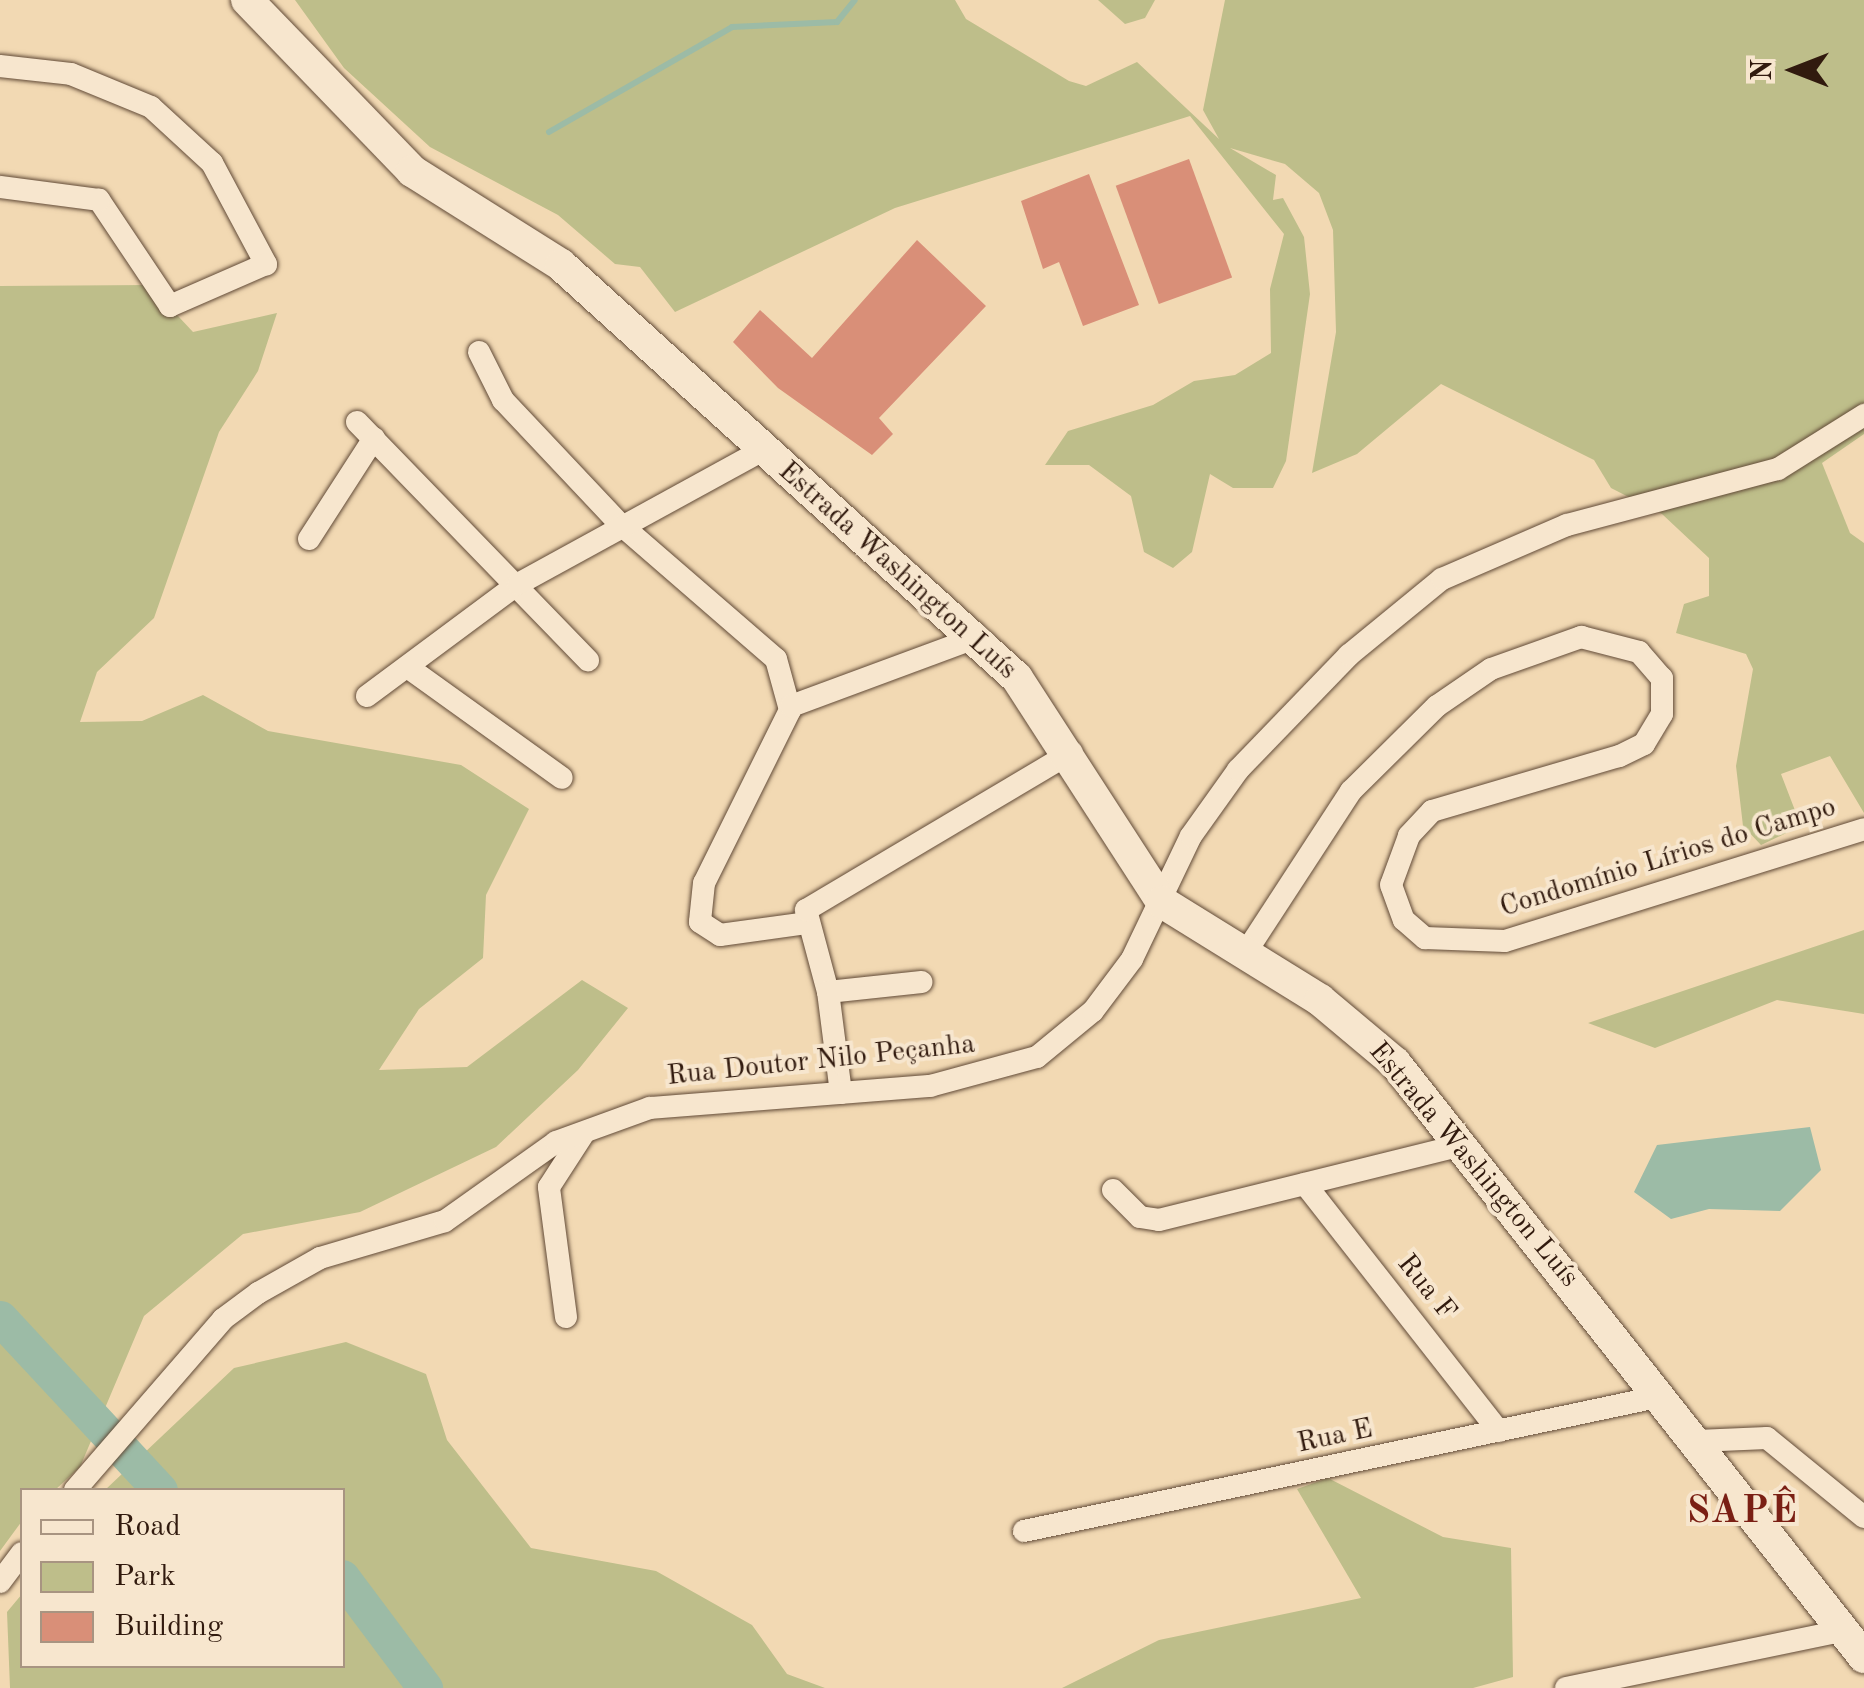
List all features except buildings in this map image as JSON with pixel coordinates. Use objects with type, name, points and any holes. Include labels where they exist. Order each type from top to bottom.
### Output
[{"type":"street","name":"Estrada Washington Luís","points":[[247,0],[412,172],[561,265],[1017,678],[1072,752],[1162,902],[1246,952],[1375,1043],[1462,1145],[1656,1397],[1697,1442],[1864,1657]]},
{"type":"street","points":[[0,66],[71,74],[151,107],[212,164],[266,264],[170,306],[99,200],[0,188]]},
{"type":"street","points":[[479,352],[503,400],[620,524],[752,633],[776,660],[791,706],[698,904],[700,922],[720,934],[806,923]]},
{"type":"street","name":"Rua Doutor Nilo Peçanha","points":[[78,1488],[224,1320],[258,1293],[320,1258],[446,1220],[590,1127],[650,1108],[930,1086],[1038,1057],[1093,1011],[1162,902],[1192,836],[1238,770],[1349,655],[1442,579],[1567,525],[1778,469],[1864,415]]},
{"type":"street","points":[[309,539],[366,430],[588,660]]},
{"type":"street","points":[[368,696],[413,670],[518,584],[620,524],[764,450]]},
{"type":"street","name":"Condomínio Lírios do Campo","points":[[1246,952],[1350,791],[1437,706],[1491,669],[1581,637],[1639,652],[1662,678],[1662,714],[1644,744],[1619,756],[1432,811],[1409,836],[1391,885],[1404,920],[1425,938],[1505,940],[1864,830]]},
{"type":"street","points":[[791,706],[972,639]]},
{"type":"street","points":[[413,670],[562,778]]},
{"type":"street","points":[[841,1092],[828,992],[806,923],[812,905],[1072,752]]},
{"type":"street","points":[[828,992],[921,982]]},
{"type":"street","points":[[566,1317],[549,1187],[590,1127]]},
{"type":"street","points":[[1113,1190],[1140,1217],[1159,1220],[1462,1145]]},
{"type":"street","name":"Rua F","points":[[1305,1184],[1499,1431]]},
{"type":"street","name":"Rua E","points":[[1024,1531],[1656,1397]]},
{"type":"street","points":[[1697,1442],[1766,1438],[1864,1517]]},
{"type":"street","points":[[0,1582],[20,1556]]},
{"type":"street","points":[[1566,1688],[1841,1630]]},
{"type":"green space","points":[[295,0],[955,0],[966,19],[1069,81],[1086,86],[1137,62],[1219,139],[1203,110],[1225,0],[1864,0],[1864,434],[1822,463],[1850,533],[1864,543],[1864,813],[1830,756],[1781,774],[1801,826],[1761,845],[1743,826],[1736,766],[1753,669],[1746,654],[1676,633],[1684,604],[1709,596],[1709,558],[1662,514],[1611,488],[1594,460],[1441,384],[1357,454],[1312,473],[1336,332],[1333,230],[1319,193],[1285,164],[1230,148],[1276,175],[1273,200],[1283,198],[1304,237],[1310,294],[1286,461],[1273,488],[1233,488],[1210,474],[1192,552],[1173,568],[1144,552],[1131,496],[1089,465],[1045,465],[1068,431],[1153,405],[1194,381],[1235,375],[1271,353],[1270,289],[1284,234],[1190,116],[895,208],[675,312],[640,267],[615,264],[558,215],[430,147],[344,68]]},
{"type":"green space","points":[[1098,0],[1155,0],[1145,18],[1125,24]]},
{"type":"green space","points":[[149,285],[193,332],[277,313],[258,371],[219,432],[154,618],[97,672],[80,722],[142,721],[203,695],[268,731],[461,765],[529,809],[486,895],[483,958],[419,1009],[379,1070],[467,1067],[582,980],[628,1008],[578,1070],[496,1147],[360,1212],[243,1234],[144,1316],[80,1467],[57,1488],[20,1488],[20,1524],[0,1551],[0,286]]},
{"type":"green space","points":[[1864,930],[1864,1014],[1777,1000],[1655,1048],[1588,1023]]},
{"type":"green space","points":[[346,1342],[426,1374],[447,1440],[531,1548],[656,1571],[752,1625],[787,1674],[825,1688],[10,1688],[7,1612],[20,1596],[20,1668],[345,1668],[345,1488],[107,1488],[234,1368]]},
{"type":"green space","points":[[1328,1478],[1443,1537],[1511,1548],[1513,1677],[1473,1688],[1062,1688],[1159,1640],[1361,1598],[1297,1489]]},
{"type":"shaded area","points":[[1810,1127],[1821,1170],[1780,1211],[1709,1209],[1671,1219],[1634,1192],[1657,1145]]},
{"type":"waterway","points":[[549,132],[732,27],[837,22],[855,0]]},
{"type":"waterway","points":[[0,1318],[158,1488]]},
{"type":"waterway","points":[[345,1581],[425,1688]]},
{"type":"district","name":"SAPÊ","points":[[1743,1513]]}]
